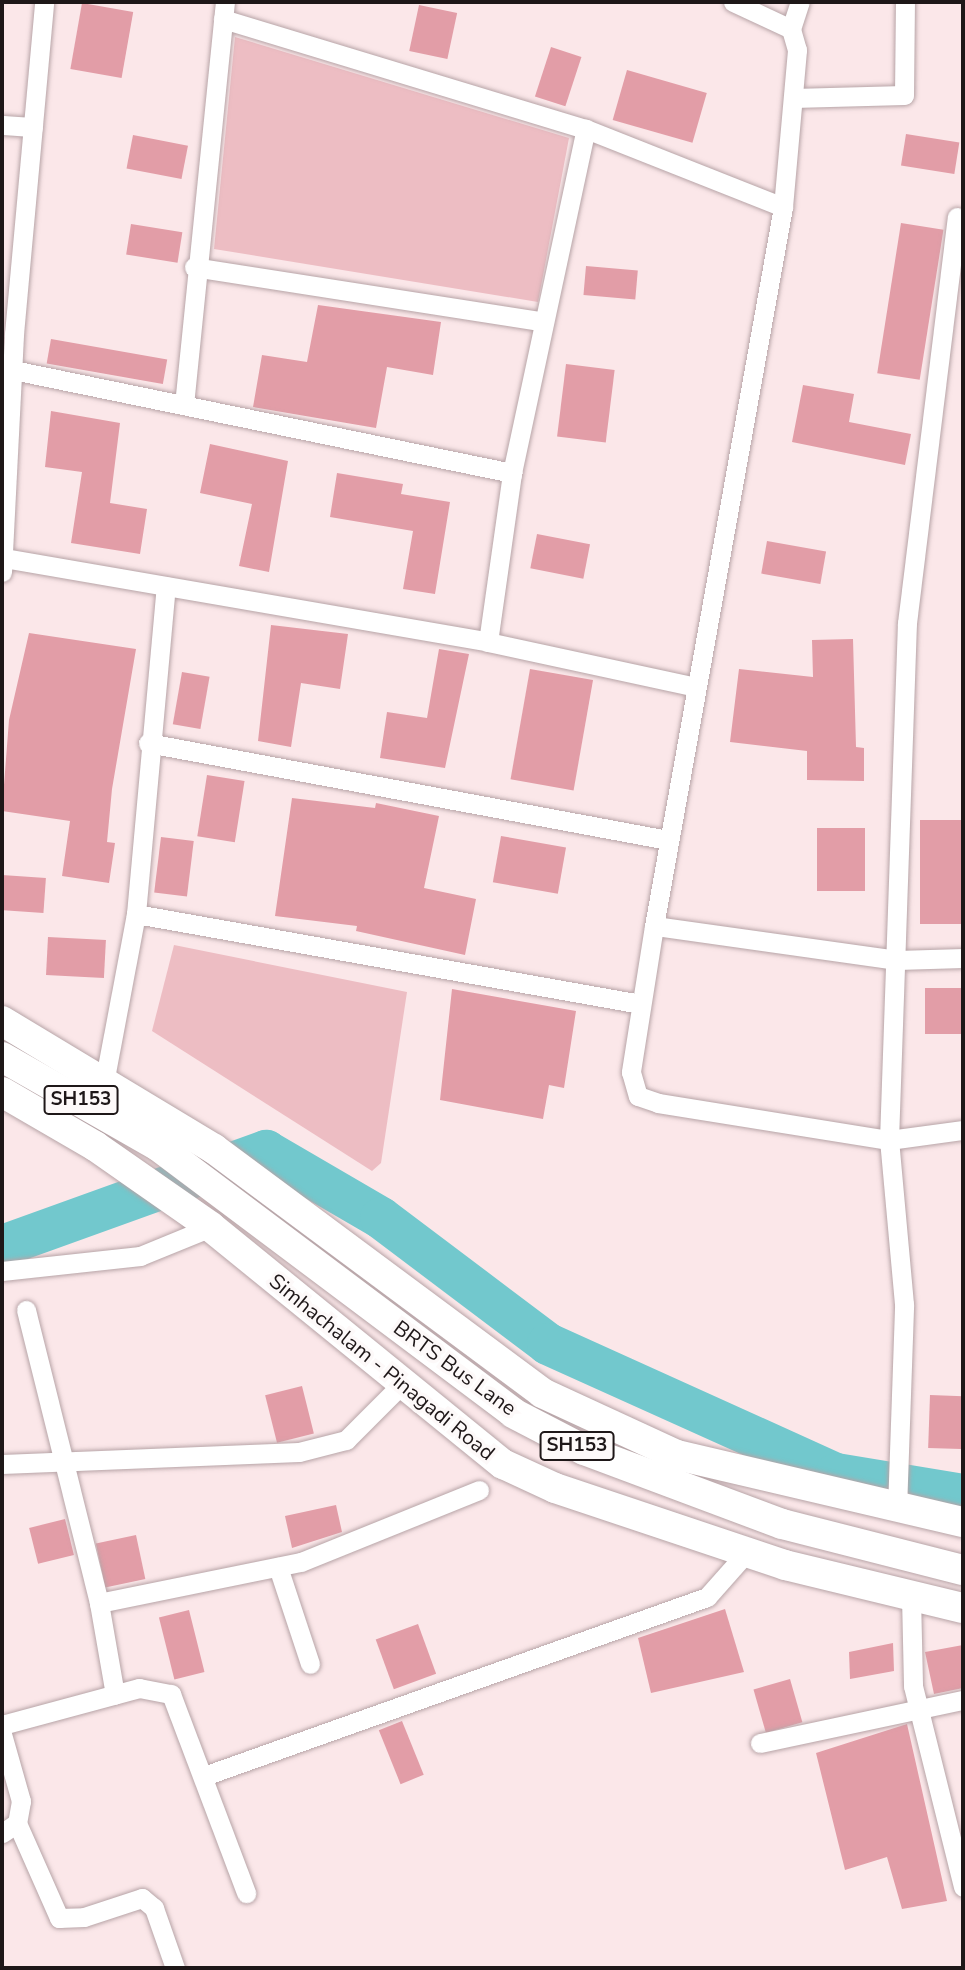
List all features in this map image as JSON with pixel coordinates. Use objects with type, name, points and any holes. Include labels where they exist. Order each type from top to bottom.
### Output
[{"type":"main road","points":[[2,1021],[105,1079],[214,1149],[312,1220],[492,1360],[616,1431],[677,1455],[963,1522]]},
{"type":"main road","name":"BRTS Bus Lane","points":[[2,1057],[158,1146],[247,1210],[513,1413],[584,1450],[782,1524],[963,1570]]},
{"type":"main road","name":"Simhachalam - Pinagadi Road","points":[[2,1092],[95,1146],[211,1227],[400,1386],[503,1464],[555,1488],[747,1552],[963,1608]]},
{"type":"street","points":[[44,2],[33,127],[8,323],[13,370],[4,501],[3,565],[166,586],[488,642],[696,687]]},
{"type":"street","points":[[733,2],[791,29]]},
{"type":"street","points":[[800,2],[791,29],[797,50],[783,207],[668,840],[631,1072],[638,1096],[890,1140],[963,1130]]},
{"type":"street","points":[[793,98],[904,94],[905,2]]},
{"type":"street","points":[[184,405],[194,267],[224,10],[586,130],[783,207]]},
{"type":"street","points":[[2,125],[33,127]]},
{"type":"street","points":[[488,642],[512,474],[586,130]]},
{"type":"street","points":[[897,1508],[904,1304],[890,1140],[907,623],[957,217]]},
{"type":"street","points":[[194,267],[544,322]]},
{"type":"street","points":[[13,370],[512,474]]},
{"type":"street","points":[[105,1079],[136,914],[148,743],[166,586]]},
{"type":"street","points":[[148,743],[668,840]]},
{"type":"street","points":[[136,914],[641,1004]]},
{"type":"street","points":[[654,926],[897,960],[963,958]]},
{"type":"street","points":[[2,1271],[140,1256],[211,1227]]},
{"type":"street","points":[[26,1310],[99,1603],[115,1695]]},
{"type":"street","points":[[2,1464],[62,1459],[299,1452],[346,1440],[400,1386]]},
{"type":"street","points":[[99,1603],[278,1567],[394,1528],[479,1490]]},
{"type":"street","points":[[204,1776],[707,1597],[747,1552]]},
{"type":"street","points":[[278,1567],[310,1664]]},
{"type":"street","points":[[911,1596],[918,1710],[958,1847],[963,1886]]},
{"type":"street","points":[[2,1725],[139,1689],[171,1694],[246,1893]]},
{"type":"street","points":[[760,1743],[963,1700]]},
{"type":"street","points":[[2,1734],[21,1801],[9,1828],[59,1918],[84,1917],[142,1898],[154,1908],[175,1968]]},
{"type":"shaded area","points":[[235,37],[569,138],[538,302],[214,249]]},
{"type":"shaded area","points":[[174,945],[407,992],[381,1163],[372,1171],[152,1031]]},
{"type":"building","points":[[82,3],[133,12],[122,78],[70,69]]},
{"type":"building","points":[[419,5],[457,13],[447,59],[409,51]]},
{"type":"building","points":[[551,47],[581,57],[565,106],[535,96]]},
{"type":"building","points":[[627,70],[707,93],[692,143],[613,120]]},
{"type":"building","points":[[906,134],[959,142],[954,174],[901,166]]},
{"type":"building","points":[[133,135],[188,146],[181,179],[127,168]]},
{"type":"building","points":[[901,223],[943,230],[920,380],[877,373]]},
{"type":"building","points":[[131,224],[182,232],[178,263],[126,255]]},
{"type":"building","points":[[586,266],[638,271],[635,299],[583,295]]},
{"type":"building","points":[[318,305],[441,322],[433,375],[387,367],[376,428],[253,407],[262,355],[307,362]]},
{"type":"building","points":[[51,339],[167,359],[163,384],[47,364]]},
{"type":"building","points":[[566,364],[615,370],[606,442],[557,436]]},
{"type":"building","points":[[803,385],[854,394],[849,422],[911,434],[905,465],[792,442]]},
{"type":"building","points":[[51,411],[120,423],[110,503],[147,509],[140,554],[71,543],[82,472],[45,467]]},
{"type":"building","points":[[210,444],[288,461],[269,572],[239,566],[252,504],[200,493]]},
{"type":"building","points":[[337,473],[403,484],[401,494],[450,502],[435,594],[403,589],[413,531],[330,517]]},
{"type":"building","points":[[537,534],[590,544],[583,579],[530,568]]},
{"type":"building","points":[[767,541],[826,551],[820,584],[761,573]]},
{"type":"building","points":[[271,625],[348,634],[340,689],[301,683],[291,747],[258,741]]},
{"type":"building","points":[[29,633],[136,649],[112,789],[107,842],[115,843],[109,883],[62,876],[70,821],[2,811],[9,720]]},
{"type":"building","points":[[853,639],[856,747],[864,748],[864,781],[807,780],[807,751],[730,742],[739,669],[813,677],[812,640]]},
{"type":"building","points":[[439,649],[469,654],[445,768],[380,758],[387,712],[427,718]]},
{"type":"building","points":[[530,669],[593,680],[574,790],[511,779]]},
{"type":"building","points":[[182,672],[210,677],[200,729],[173,724]]},
{"type":"building","points":[[207,775],[245,781],[235,842],[197,836]]},
{"type":"building","points":[[292,798],[375,808],[376,803],[439,816],[424,888],[476,899],[465,955],[356,931],[357,926],[275,916]]},
{"type":"building","points":[[920,820],[963,820],[963,924],[920,924]]},
{"type":"building","points":[[817,828],[865,828],[865,891],[817,891]]},
{"type":"building","points":[[501,836],[566,847],[558,894],[493,882]]},
{"type":"building","points":[[161,837],[194,841],[187,897],[154,893]]},
{"type":"building","points":[[2,875],[46,878],[43,913],[2,910]]},
{"type":"building","points":[[48,937],[106,940],[104,978],[46,975]]},
{"type":"building","points":[[925,988],[963,988],[963,1034],[925,1034]]},
{"type":"building","points":[[452,989],[576,1011],[564,1088],[549,1085],[543,1119],[440,1100]]},
{"type":"building","points":[[302,1386],[314,1434],[277,1443],[265,1395]]},
{"type":"building","points":[[930,1395],[963,1396],[961,1449],[928,1448]]},
{"type":"building","points":[[336,1505],[342,1532],[292,1548],[285,1516]]},
{"type":"building","points":[[65,1519],[74,1555],[38,1564],[29,1528]]},
{"type":"building","points":[[136,1535],[145,1579],[105,1588],[96,1544]]},
{"type":"building","points":[[725,1609],[744,1672],[651,1693],[638,1638]]},
{"type":"building","points":[[189,1610],[204,1672],[174,1680],[159,1617]]},
{"type":"building","points":[[418,1624],[436,1674],[394,1689],[376,1639]]},
{"type":"building","points":[[893,1643],[894,1671],[850,1679],[849,1652]]},
{"type":"building","points":[[963,1645],[963,1688],[934,1694],[925,1652]]},
{"type":"building","points":[[790,1679],[802,1722],[766,1733],[753,1689]]},
{"type":"building","points":[[402,1721],[424,1775],[401,1784],[379,1730]]},
{"type":"building","points":[[907,1724],[947,1901],[902,1909],[887,1857],[845,1870],[816,1753]]},
{"type":"waterway","points":[[2,1246],[266,1151],[381,1218],[548,1344],[836,1474],[963,1495]]}]
